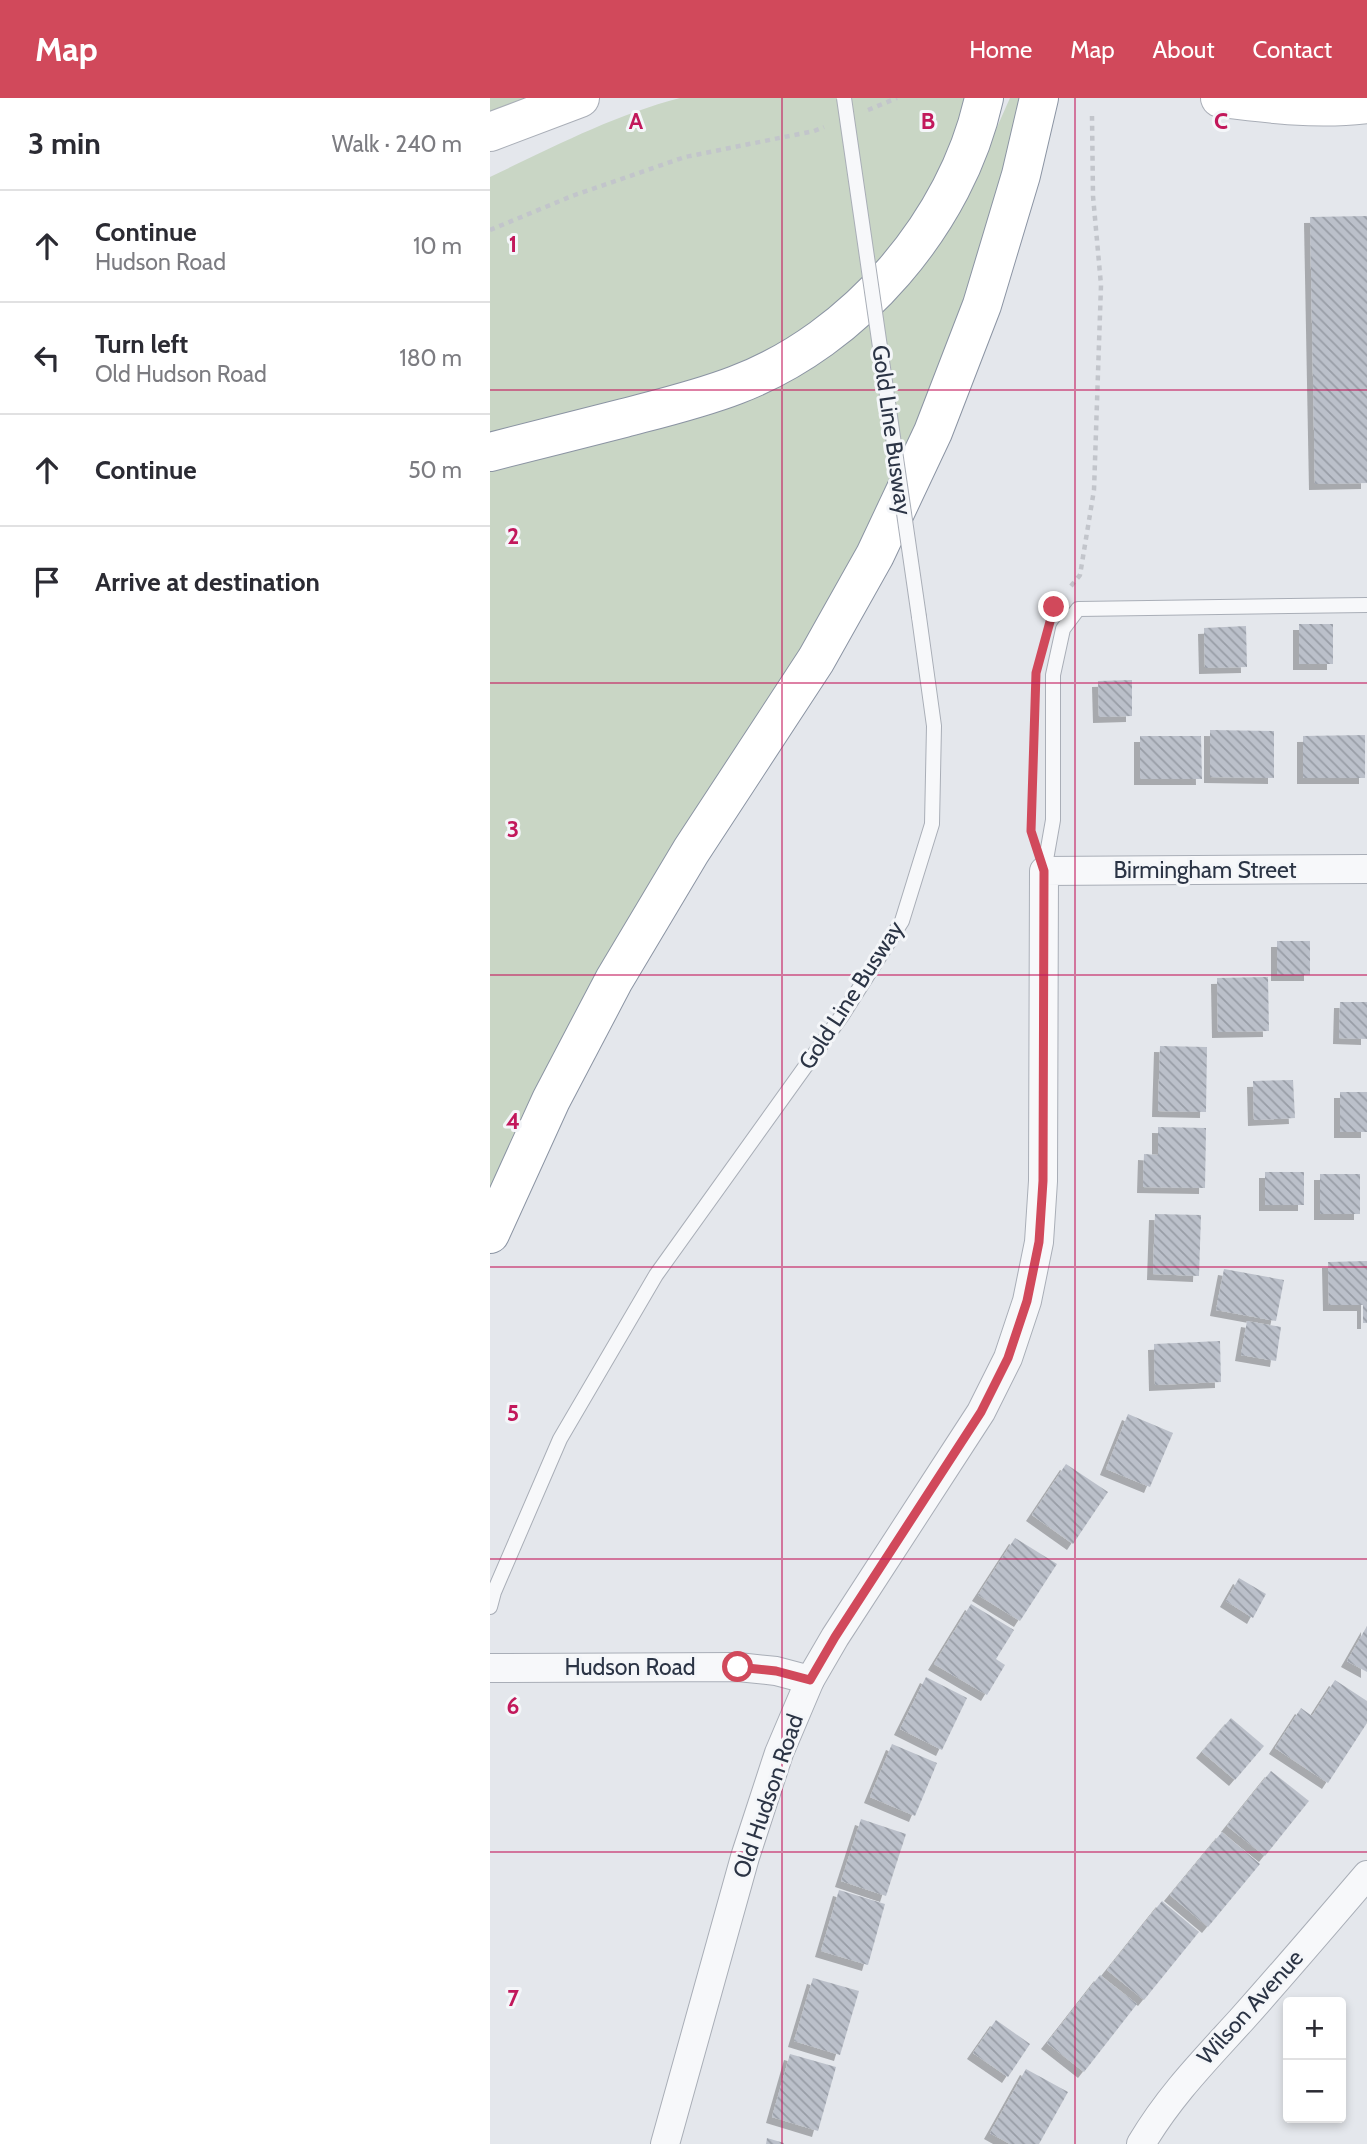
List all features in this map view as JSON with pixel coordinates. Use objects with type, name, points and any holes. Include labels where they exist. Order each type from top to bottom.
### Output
[{"type":"main road","points":[[490,132],[580,98]]},
{"type":"main road","points":[[490,452],[690,401],[739,384],[793,357],[830,332],[865,303],[906,259],[932,222],[961,169],[984,98]]},
{"type":"main road","points":[[490,1234],[551,1100],[614,980],[691,850],[816,660],[875,555],[933,432],[982,305],[1021,175],[1040,98]]},
{"type":"main road","points":[[1220,98],[1287,107],[1348,107],[1367,104]]},
{"type":"street","name":"Birmingham Street","points":[[1044,871],[1367,869]]},
{"type":"street","name":"Old Hudson Road","points":[[665,2144],[745,1857],[779,1753],[810,1680],[981,1412],[1008,1358],[1027,1301],[1039,1242],[1043,1181],[1044,871]]},
{"type":"street","name":"Hudson Road","points":[[490,1668],[738,1667],[776,1671],[810,1680]]},
{"type":"street","name":"Wilson Avenue","points":[[1141,2144],[1151,2126],[1191,2074],[1367,1875]]},
{"type":"lane","name":"Gold Line Busway","points":[[490,1607],[560,1439],[656,1275],[843,1014],[902,920],[932,824],[934,726],[844,98]]},
{"type":"lane","points":[[1044,871],[1053,820],[1053,675],[1063,629],[1077,609],[1367,606]]},
{"type":"path","points":[[860,113],[897,98]]},
{"type":"path","points":[[1063,596],[1080,575],[1094,490],[1101,285],[1093,196],[1092,116]]},
{"type":"path","points":[[490,230],[572,196],[685,157],[814,131],[825,126]]},
{"type":"green space","points":[[490,98],[528,98],[490,115]]},
{"type":"green space","points":[[680,98],[972,98],[929,210],[804,337],[745,365],[490,438],[490,177],[631,113]]},
{"type":"green space","points":[[1010,98],[1021,98],[984,245],[914,432],[848,567],[490,1208],[490,468],[738,400],[968,192]]},
{"type":"building","points":[[1367,216],[1367,483],[1315,484],[1310,217]]},
{"type":"building","points":[[1299,624],[1333,624],[1333,664],[1299,664]]},
{"type":"building","points":[[1246,626],[1247,667],[1205,668],[1204,628]]},
{"type":"building","points":[[1132,680],[1132,716],[1099,717],[1098,681]]},
{"type":"building","points":[[1210,730],[1274,731],[1274,778],[1210,777]]},
{"type":"building","points":[[1365,735],[1365,778],[1303,778],[1303,736]]},
{"type":"building","points":[[1140,736],[1201,736],[1202,779],[1140,779]]},
{"type":"building","points":[[1277,941],[1310,941],[1310,975],[1277,975]]},
{"type":"building","points":[[1268,977],[1269,1031],[1218,1032],[1217,978]]},
{"type":"building","points":[[1340,1002],[1367,1002],[1367,1039],[1339,1038]]},
{"type":"building","points":[[1160,1046],[1207,1047],[1206,1112],[1158,1111]]},
{"type":"building","points":[[1293,1080],[1295,1118],[1254,1120],[1253,1081]]},
{"type":"building","points":[[1340,1092],[1367,1092],[1367,1132],[1340,1132]]},
{"type":"building","points":[[1158,1127],[1206,1128],[1205,1188],[1143,1187],[1144,1154],[1158,1155]]},
{"type":"building","points":[[1265,1172],[1304,1172],[1304,1205],[1265,1205]]},
{"type":"building","points":[[1320,1174],[1360,1174],[1360,1214],[1320,1214]]},
{"type":"building","points":[[1155,1214],[1201,1215],[1199,1276],[1153,1274]]},
{"type":"building","points":[[1367,1261],[1367,1323],[1363,1323],[1363,1305],[1329,1305],[1328,1262]]},
{"type":"building","points":[[1224,1269],[1284,1280],[1276,1321],[1216,1310]]},
{"type":"building","points":[[1247,1321],[1281,1327],[1276,1361],[1241,1355]]},
{"type":"building","points":[[1220,1341],[1221,1382],[1155,1385],[1154,1344]]},
{"type":"building","points":[[1128,1414],[1173,1433],[1150,1487],[1106,1469]]},
{"type":"building","points":[[1066,1464],[1108,1492],[1073,1544],[1032,1515]]},
{"type":"building","points":[[1015,1538],[1057,1564],[1020,1621],[978,1595]]},
{"type":"building","points":[[1239,1578],[1266,1594],[1253,1618],[1226,1601]]},
{"type":"building","points":[[971,1604],[1014,1630],[996,1659],[1005,1665],[987,1695],[934,1664]]},
{"type":"building","points":[[1367,1626],[1367,1672],[1347,1661]]},
{"type":"building","points":[[926,1677],[967,1698],[942,1750],[900,1729]]},
{"type":"building","points":[[1335,1680],[1367,1701],[1367,1723],[1328,1783],[1275,1748],[1301,1708],[1312,1716]]},
{"type":"building","points":[[1231,1718],[1264,1746],[1235,1780],[1202,1752]]},
{"type":"building","points":[[892,1744],[937,1763],[915,1816],[870,1797]]},
{"type":"building","points":[[1271,1771],[1309,1801],[1265,1856],[1227,1826]]},
{"type":"building","points":[[861,1819],[906,1834],[886,1896],[841,1881]]},
{"type":"building","points":[[1222,1832],[1260,1864],[1208,1927],[1170,1895]]},
{"type":"building","points":[[839,1890],[885,1904],[868,1965],[821,1951]]},
{"type":"building","points":[[1162,1901],[1199,1932],[1144,2000],[1107,1970]]},
{"type":"building","points":[[1100,1975],[1137,2004],[1084,2072],[1047,2043]]},
{"type":"building","points":[[813,1978],[859,1991],[840,2055],[794,2041]]},
{"type":"building","points":[[996,2020],[1030,2044],[1008,2077],[973,2053]]},
{"type":"building","points":[[790,2054],[836,2067],[818,2131],[772,2117]]},
{"type":"building","points":[[1026,2069],[1068,2092],[1039,2144],[1010,2144],[990,2133]]},
{"type":"building","points":[[767,2138],[784,2143],[784,2144],[766,2144]]},
{"type":"route","points":[[738,1667],[776,1671],[810,1680],[981,1412],[1008,1358],[1027,1301],[1039,1242],[1043,1181],[1044,871],[1031,831],[1036,673],[1054,607]]}]
